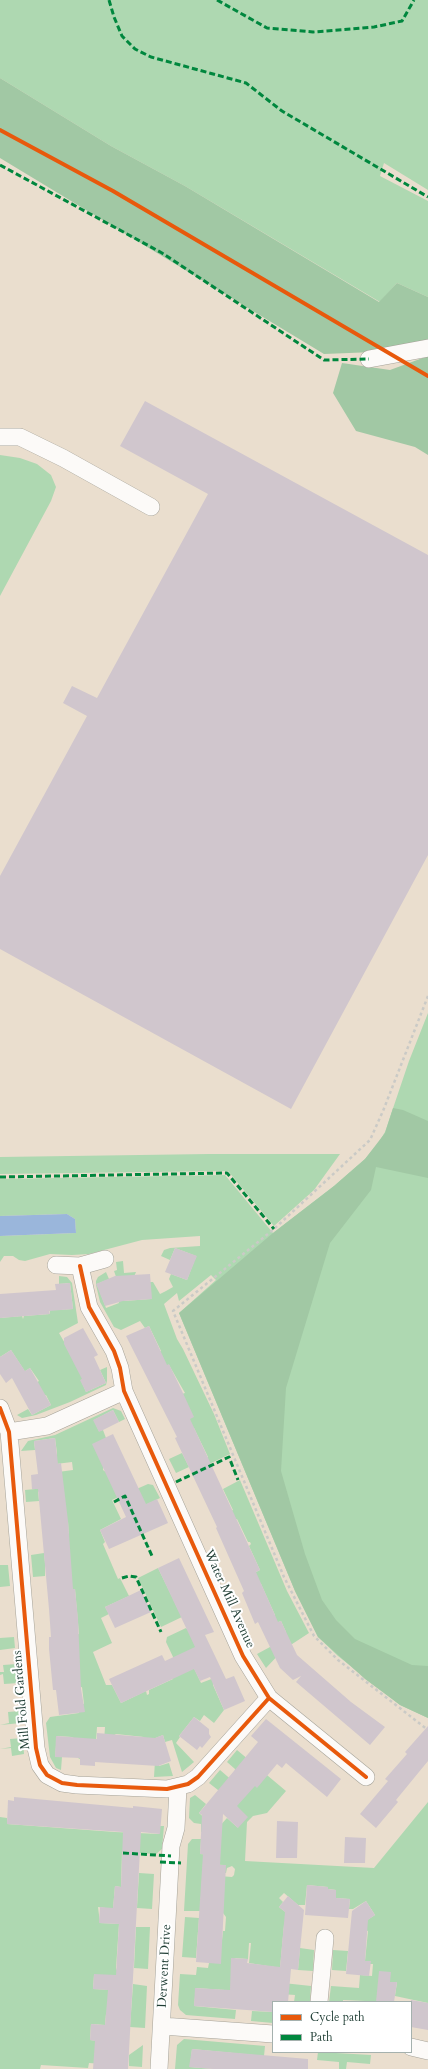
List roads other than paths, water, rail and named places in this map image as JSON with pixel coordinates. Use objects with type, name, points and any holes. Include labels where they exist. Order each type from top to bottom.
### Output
[{"type":"street","points":[[368,359],[428,348]]},
{"type":"street","points":[[0,437],[20,437],[63,458],[151,507]]},
{"type":"street","points":[[56,1265],[80,1266],[105,1259]]},
{"type":"street","name":"Water Mill Avenue","points":[[80,1266],[89,1306],[118,1359],[124,1391],[243,1656],[270,1698],[366,1777]]},
{"type":"street","points":[[9,1432],[47,1426],[124,1391]]},
{"type":"street","name":"Mill Fold Gardens","points":[[0,1408],[9,1432],[36,1748],[40,1765],[47,1775],[62,1783],[167,1789],[188,1784],[198,1777],[270,1698]]},
{"type":"street","name":"Derwent Drive","points":[[159,2069],[171,1846],[176,1828],[178,1787]]},
{"type":"street","points":[[319,2001],[325,1938]]},
{"type":"street","points":[[162,2026],[272,2034]]},
{"type":"street","points":[[412,2047],[428,2050]]},
{"type":"water","points":[[67,1214],[75,1219],[76,1233],[0,1236],[0,1216]]}]
